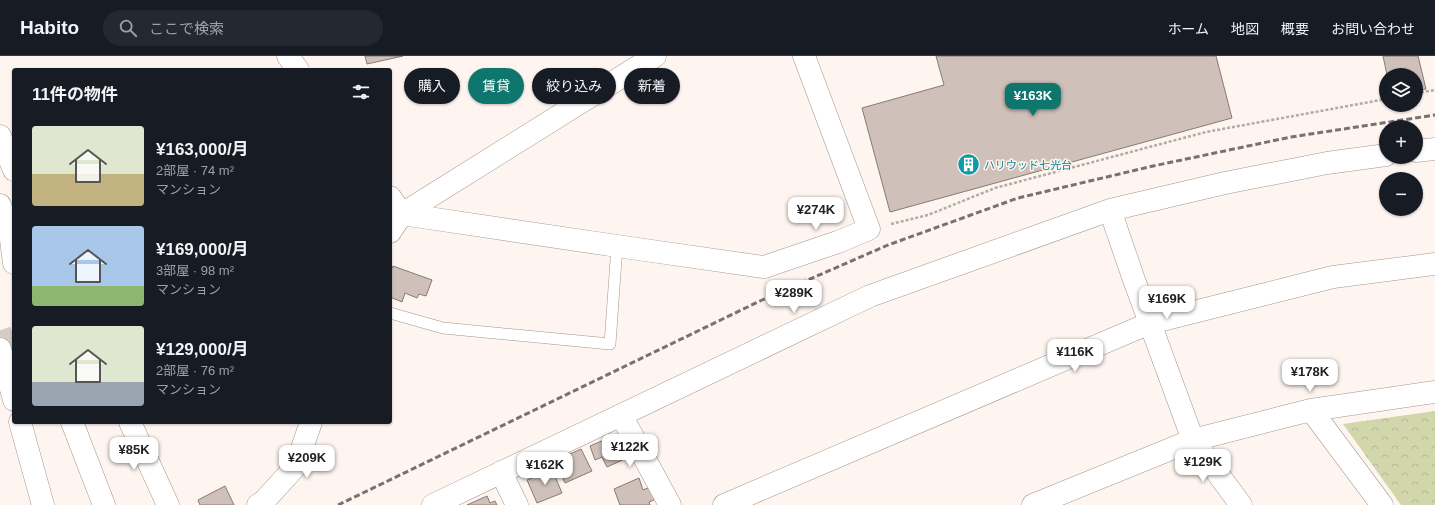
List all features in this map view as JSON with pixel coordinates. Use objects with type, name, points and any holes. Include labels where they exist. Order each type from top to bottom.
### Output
[{"type":"street","points":[[288,56],[297,68]]},
{"type":"street","points":[[394,217],[764,267],[838,242],[869,229],[804,56]]},
{"type":"street","points":[[394,217],[653,57]]},
{"type":"street","points":[[0,136],[12,165]]},
{"type":"street","points":[[1423,150],[1435,149]]},
{"type":"street","points":[[433,505],[870,296],[1110,210],[1225,183],[1327,163],[1379,156]]},
{"type":"street","points":[[0,205],[10,232],[12,248]]},
{"type":"street","points":[[1110,210],[1193,440],[1241,505]]},
{"type":"street","points":[[0,251],[12,268]]},
{"type":"street","points":[[724,505],[1150,323],[1334,277],[1435,264]]},
{"type":"street","points":[[0,349],[12,393]]},
{"type":"street","points":[[1033,505],[1193,440],[1311,410],[1435,392]]},
{"type":"street","points":[[1311,410],[1382,505]]},
{"type":"street","points":[[621,415],[670,505]]},
{"type":"street","points":[[21,424],[43,505]]},
{"type":"street","points":[[73,424],[104,505]]},
{"type":"street","points":[[131,424],[168,505]]},
{"type":"street","points":[[258,505],[264,501],[296,466],[310,424]]},
{"type":"street","points":[[501,472],[517,505]]},
{"type":"lane","points":[[392,314],[443,328],[610,344],[617,246]]},
{"type":"path","points":[[1423,93],[1435,90]]},
{"type":"path","points":[[869,229],[928,215],[996,188],[1191,136],[1379,100]]},
{"type":"green space","points":[[1435,411],[1435,505],[1401,505],[1343,424]]},
{"type":"building","points":[[365,56],[403,56],[367,64]]},
{"type":"building","name":"ハリウッド七光台","points":[[936,56],[1216,56],[1232,118],[890,212],[862,108],[944,85]]},
{"type":"building","points":[[1383,56],[1418,56],[1421,68],[1386,68]]},
{"type":"building","points":[[1423,77],[1426,89],[1423,90]]},
{"type":"building","points":[[393,266],[432,280],[426,296],[419,294],[417,298],[405,293],[402,302],[392,298]]},
{"type":"building","points":[[618,434],[629,457],[607,467],[602,457],[595,460],[590,446]]},
{"type":"building","points":[[581,449],[592,471],[565,483],[555,461]]},
{"type":"building","points":[[552,469],[562,493],[537,503],[527,480]]},
{"type":"building","points":[[639,478],[643,490],[650,487],[656,499],[649,502],[650,505],[620,505],[614,489]]},
{"type":"building","points":[[225,486],[234,505],[200,505],[198,500]]},
{"type":"building","points":[[487,496],[490,503],[495,501],[497,505],[467,505]]},
{"type":"tunnel","points":[[0,342],[12,338]]},
{"type":"railway","points":[[338,505],[762,300],[888,245],[1018,198],[1153,166],[1291,137],[1435,115]]},
{"type":"place","name":"ハリウッド七光台","points":[[969,165]]}]
